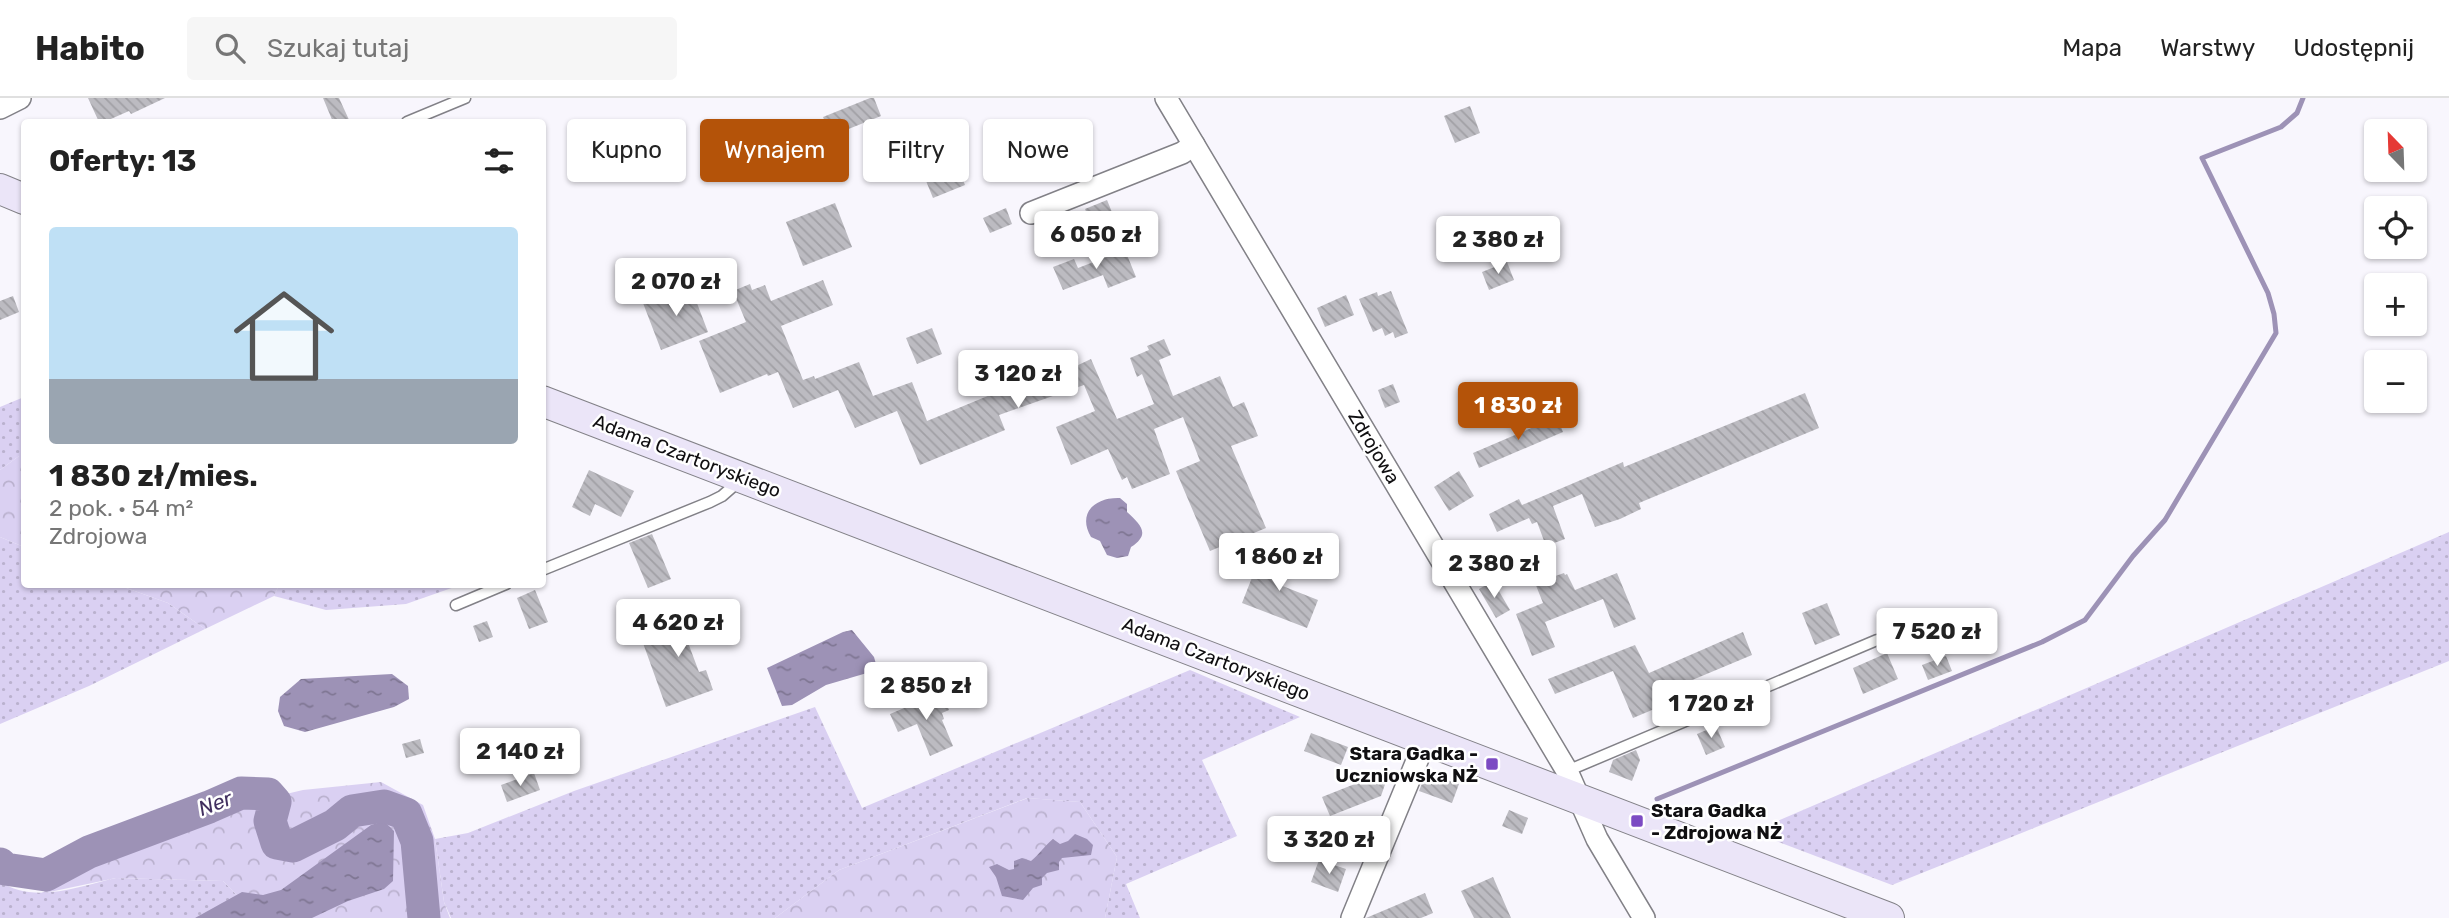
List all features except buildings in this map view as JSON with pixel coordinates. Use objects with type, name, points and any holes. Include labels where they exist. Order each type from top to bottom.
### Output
[{"type":"street","points":[[0,108],[20,98]]},
{"type":"street","name":"Zdrojowa","points":[[1166,98],[1572,784],[1597,839],[1644,918]]},
{"type":"street","points":[[1031,213],[1182,153],[1194,145]]},
{"type":"street","points":[[0,190],[21,198]]},
{"type":"street","name":"Adama Czartoryskiego","points":[[546,403],[1426,739],[1572,784],[1889,918]]},
{"type":"street","points":[[1352,918],[1426,739]]},
{"type":"lane","points":[[414,119],[465,98]]},
{"type":"lane","points":[[546,568],[710,502],[722,496],[743,478]]},
{"type":"lane","points":[[456,604],[496,588]]},
{"type":"lane","points":[[1572,784],[1877,640]]},
{"type":"green space","points":[[21,398],[21,456],[0,470],[0,407]]},
{"type":"green space","points":[[21,456],[21,546],[0,537],[0,470]]},
{"type":"green space","points":[[2449,532],[2449,661],[1892,885],[1752,832]]},
{"type":"green space","points":[[0,537],[21,546],[21,588],[126,588],[168,603],[205,629],[89,686],[0,724]]},
{"type":"green space","points":[[126,588],[277,588],[274,596],[205,629],[168,603]]},
{"type":"green space","points":[[278,588],[452,588],[406,604],[326,610],[274,596]]},
{"type":"green space","points":[[1190,670],[1300,717],[1202,760],[1237,836],[1126,884],[1140,918],[1105,918],[1117,857],[1080,802],[1027,798],[839,870],[775,918],[451,918],[444,902],[435,839],[468,833],[574,791],[815,707],[862,808]]},
{"type":"green space","points":[[381,782],[423,805],[435,839],[444,902],[450,918],[259,918],[223,881],[116,878],[40,894],[101,860],[227,808],[303,790]]},
{"type":"green space","points":[[1028,798],[1080,802],[1117,857],[1105,918],[775,918],[839,870]]},
{"type":"green space","points":[[116,878],[223,881],[259,918],[0,918],[0,881],[13,888],[41,893],[72,889]]},
{"type":"water","points":[[1111,498],[1120,498],[1127,504],[1127,512],[1140,525],[1142,534],[1131,547],[1128,556],[1117,558],[1107,555],[1100,541],[1091,537],[1086,521],[1087,514],[1096,504]]},
{"type":"water","points":[[852,630],[874,657],[878,671],[874,675],[867,673],[826,685],[792,705],[782,706],[767,668]]},
{"type":"water","points":[[392,674],[408,686],[409,699],[394,707],[305,732],[284,726],[278,711],[280,697],[301,679]]},
{"type":"water","points":[[384,821],[394,831],[393,881],[384,889],[348,901],[312,918],[195,918],[242,892],[263,895],[281,890],[371,825]]},
{"type":"water","points":[[1075,834],[1093,845],[1091,855],[1062,858],[1059,870],[1047,873],[1042,878],[1042,885],[1033,888],[1023,900],[1002,896],[996,877],[989,867],[997,864],[1009,870],[1014,869],[1014,861],[1022,858],[1031,861],[1053,839],[1060,844]]},
{"type":"waterway","points":[[1657,799],[2042,642],[2085,620],[2133,556],[2165,520],[2276,333],[2268,293],[2202,158],[2281,127],[2297,113],[2303,98]]},
{"type":"waterway","name":"Ner","points":[[0,864],[5,869],[46,875],[89,852],[241,793],[268,794],[275,802],[270,821],[277,843],[293,846],[335,825],[352,811],[384,806],[406,814],[417,841],[424,918]]},
{"type":"place","name":"Stara Gadka - Uczniowska NŻ","points":[[1492,764]]},
{"type":"place","name":"Stara Gadka - Zdrojowa NŻ","points":[[1637,821]]}]
